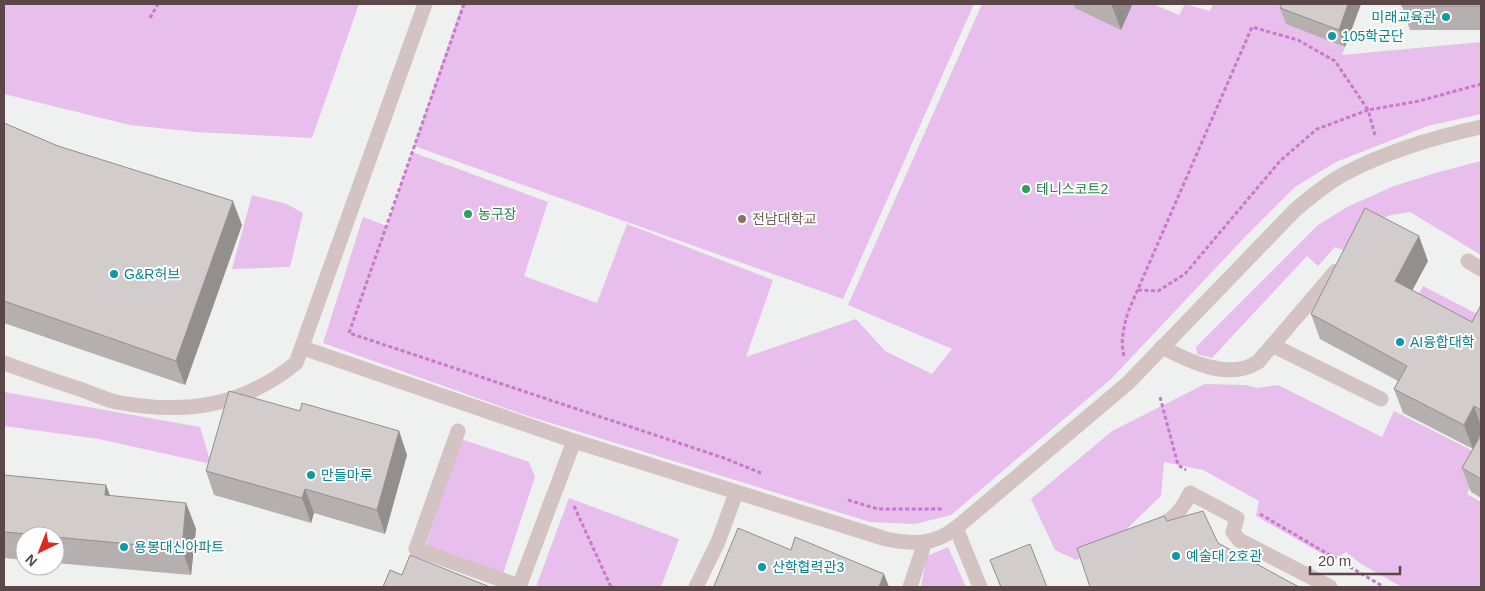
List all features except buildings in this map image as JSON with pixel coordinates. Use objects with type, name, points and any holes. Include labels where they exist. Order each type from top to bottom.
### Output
[{"type":"lane","points":[[4,363],[115,402],[152,406],[190,407],[216,404],[265,386],[296,363],[303,348],[425,4]]},
{"type":"lane","points":[[303,348],[574,442],[886,540],[917,544],[946,535],[956,528],[1128,383],[1296,209],[1319,190],[1346,173],[1403,148],[1481,127]]},
{"type":"lane","points":[[1162,347],[1195,364],[1228,368],[1249,368],[1258,362],[1336,271]]},
{"type":"lane","points":[[1272,345],[1381,399]]},
{"type":"lane","points":[[458,431],[416,549],[519,586],[574,442]]},
{"type":"lane","points":[[696,587],[718,542],[736,493]]},
{"type":"lane","points":[[1141,532],[1168,522],[1182,509],[1190,493],[1237,518],[1233,532],[1239,540],[1330,587]]},
{"type":"lane","points":[[956,528],[980,587]]},
{"type":"lane","points":[[910,587],[925,542]]},
{"type":"path","points":[[150,18],[158,4]]},
{"type":"path","points":[[464,4],[349,333],[724,458],[764,474]]},
{"type":"path","points":[[1117,363],[1124,357],[1122,348],[1123,332],[1128,312],[1252,27],[1298,40],[1335,61],[1368,110],[1376,141]]},
{"type":"path","points":[[1138,290],[1158,291],[1184,274],[1280,161],[1317,129],[1368,110],[1419,101],[1481,84]]},
{"type":"path","points":[[1160,397],[1178,465],[1194,475]]},
{"type":"path","points":[[571,498],[611,587]]},
{"type":"path","points":[[843,499],[878,510],[948,509]]},
{"type":"path","points":[[1252,509],[1384,587]]},
{"type":"shaded area","points":[[4,4],[359,4],[312,138],[196,132],[130,125],[4,94]]},
{"type":"shaded area","points":[[462,4],[974,4],[843,299],[414,146]]},
{"type":"shaded area","points":[[982,4],[1153,4],[1179,15],[1185,4],[1210,11],[1213,4],[1294,4],[1287,24],[1345,47],[1342,55],[1481,42],[1481,114],[1428,126],[1336,162],[1295,187],[1245,237],[1111,379],[951,515],[915,524],[870,522],[525,415],[323,343],[363,217],[387,226],[412,152],[548,202],[524,276],[597,303],[627,224],[773,280],[746,357],[856,319],[885,351],[932,374],[952,349],[848,305]]},
{"type":"shaded area","points":[[1481,161],[1481,255],[1410,212],[1391,215],[1367,224],[1351,253],[1335,247],[1318,266],[1307,256],[1212,358],[1197,354],[1196,347],[1318,225],[1349,206],[1394,186]]},
{"type":"shaded area","points":[[252,195],[287,204],[303,213],[290,267],[232,269]]},
{"type":"shaded area","points":[[1423,286],[1481,316],[1481,335],[1413,306]]},
{"type":"shaded area","points":[[1205,384],[1246,385],[1257,388],[1278,385],[1382,437],[1394,411],[1481,455],[1481,467],[1467,494],[1481,502],[1481,587],[1402,587],[1361,564],[1346,552],[1333,560],[1256,516],[1259,501],[1203,470],[1164,462],[1161,496],[1110,545],[1076,560],[1055,550],[1031,499],[1112,431]]},
{"type":"shaded area","points":[[4,392],[200,427],[211,464],[99,439],[4,426]]},
{"type":"shaded area","points":[[461,439],[529,462],[535,477],[503,574],[425,548]]},
{"type":"shaded area","points":[[569,498],[679,539],[661,587],[536,587]]},
{"type":"shaded area","points":[[948,547],[966,587],[921,587],[927,556]]},
{"type":"place","name":"미래교육관","points":[[1446,17]]},
{"type":"place","name":"105학군단","points":[[1332,36]]},
{"type":"place","name":"테니스코트2","points":[[1026,189]]},
{"type":"place","name":"농구장","points":[[468,214]]},
{"type":"place","name":"전남대학교","points":[[742,219]]},
{"type":"place","name":"G&R허브","points":[[114,274]]},
{"type":"place","name":"AI융합대학","points":[[1400,342]]},
{"type":"place","name":"만들마루","points":[[311,475]]},
{"type":"place","name":"용봉대신아파트","points":[[124,547]]},
{"type":"place","name":"예술대 2호관","points":[[1176,556]]},
{"type":"place","name":"산학협력관3","points":[[762,567]]}]
